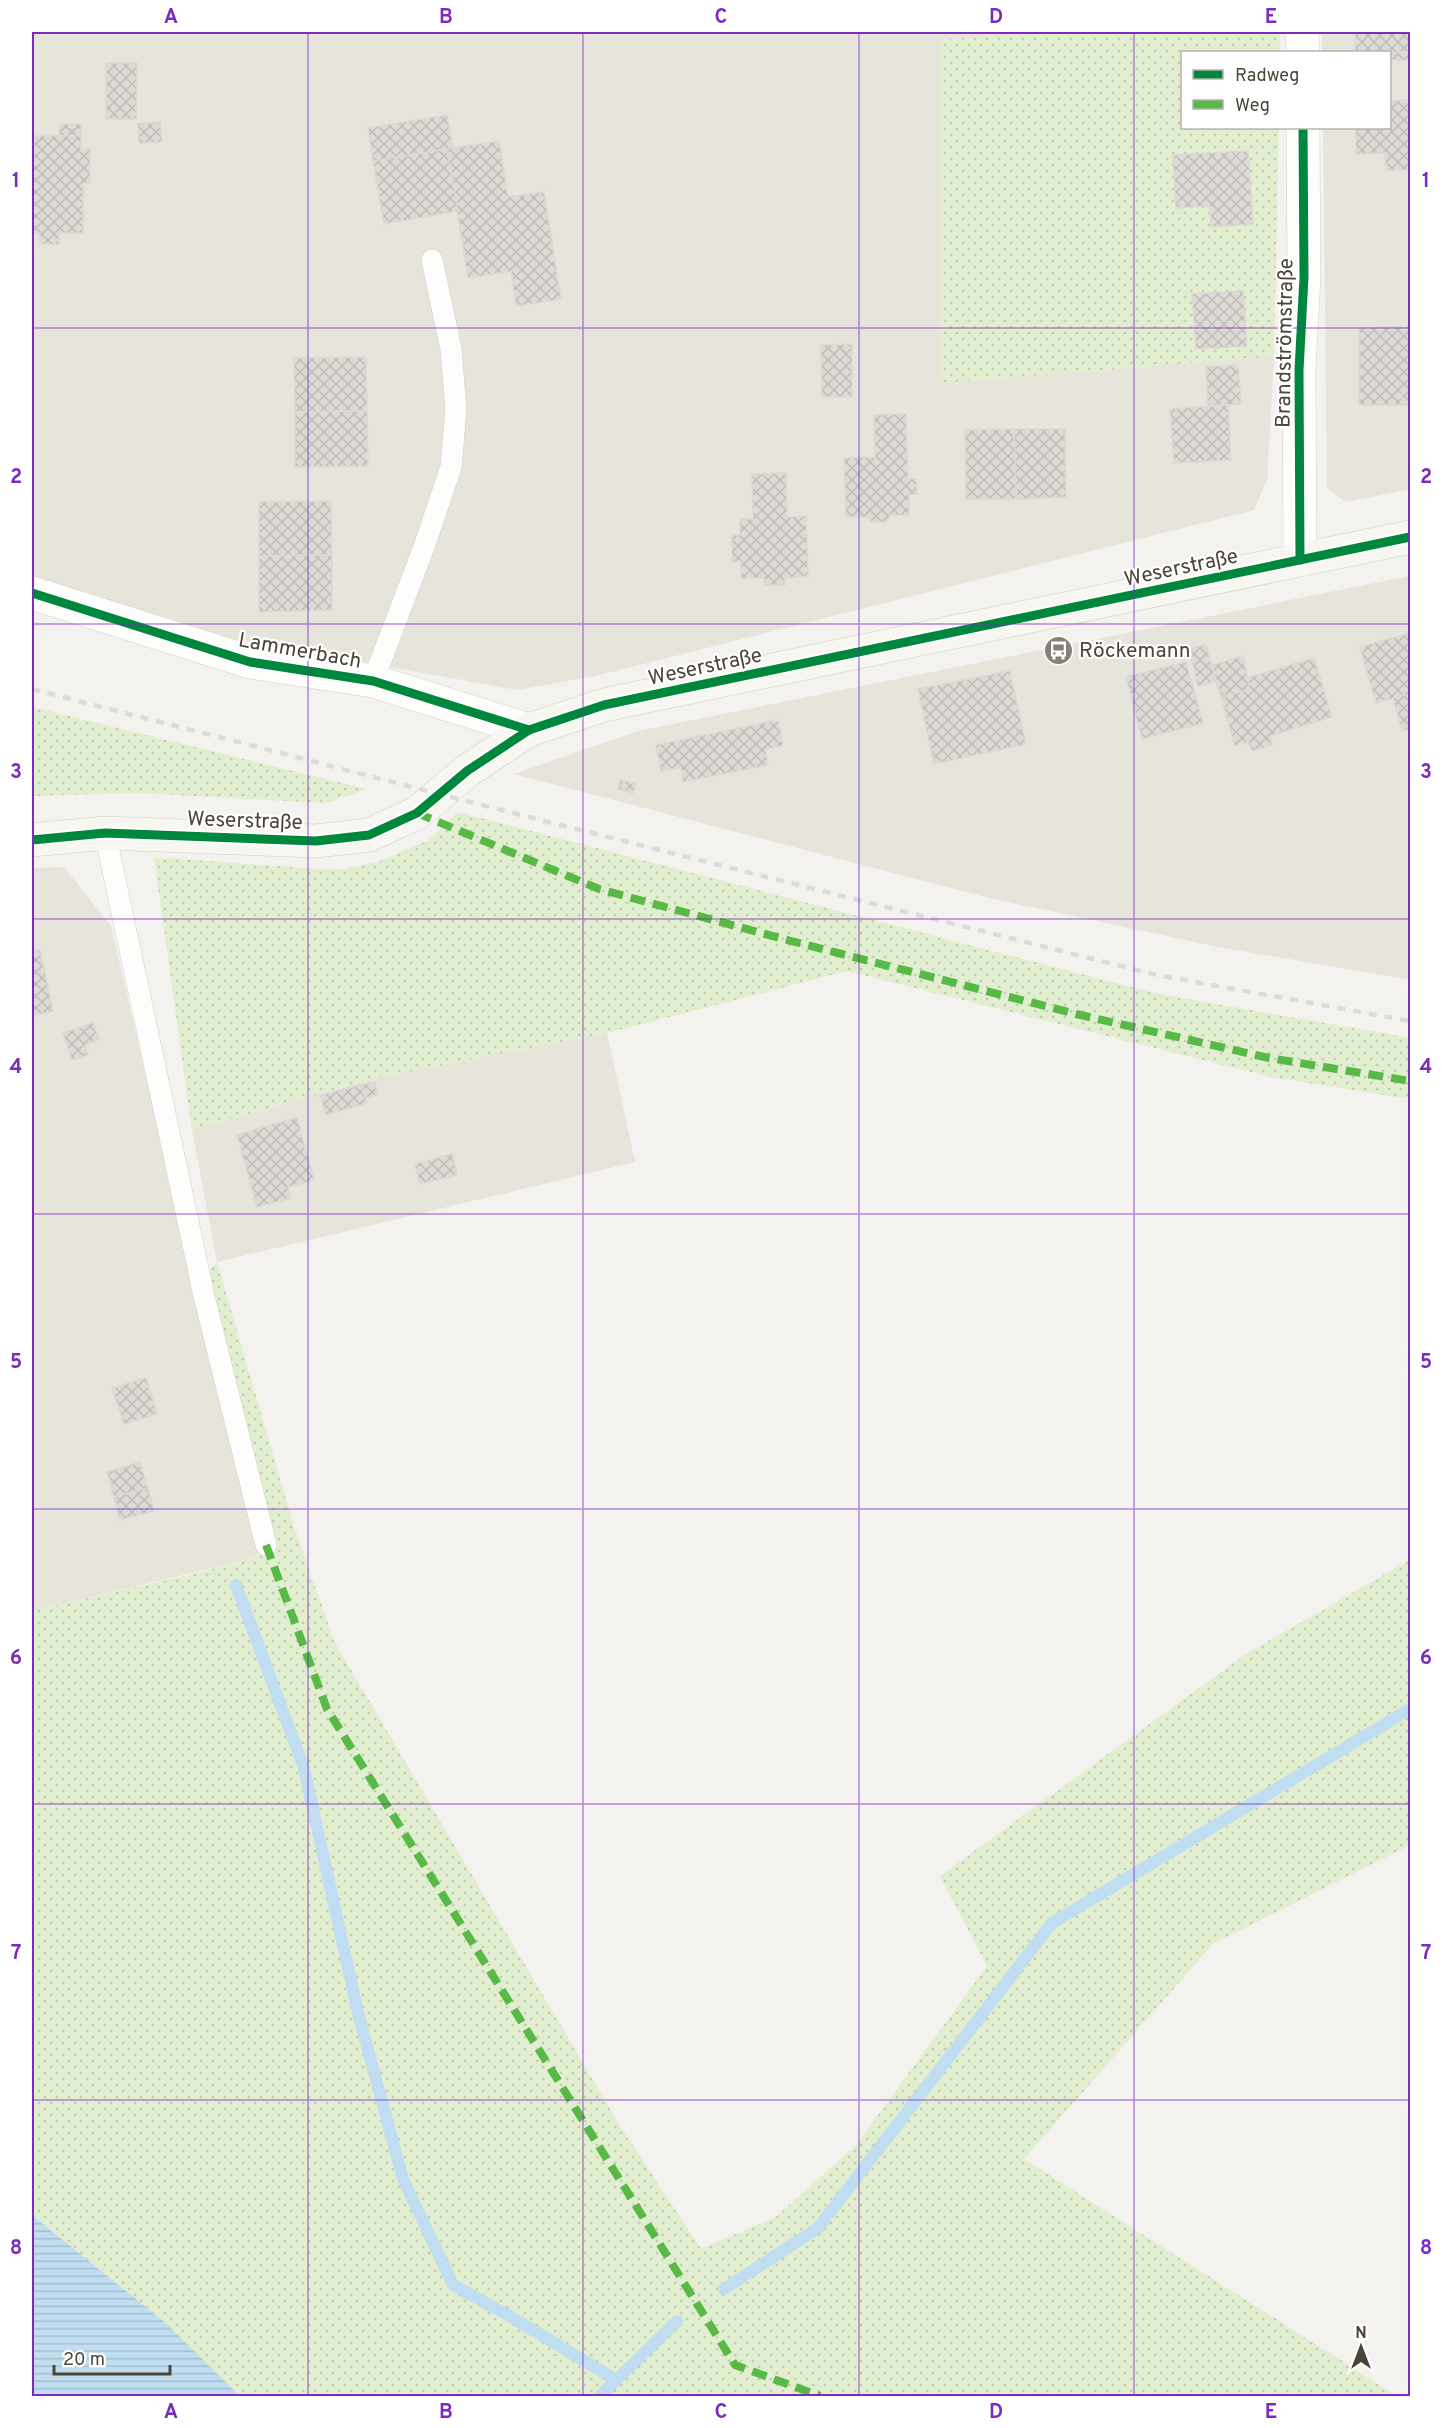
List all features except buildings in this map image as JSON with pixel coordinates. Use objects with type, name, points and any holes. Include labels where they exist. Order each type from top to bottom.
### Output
[{"type":"main road","name":"Weserstraße","points":[[32,840],[105,833],[316,841],[369,835],[417,813],[467,771],[529,730],[604,705],[1410,537]]},
{"type":"street","points":[[1302,32],[1302,51]]},
{"type":"street","name":"Brandströmstraße","points":[[1300,560],[1299,370],[1304,278],[1303,129]]},
{"type":"street","name":"Lammerbach","points":[[32,592],[250,662],[372,681],[529,730]]},
{"type":"lane","points":[[372,681],[424,548],[451,467],[456,409],[451,349],[432,260]]},
{"type":"lane","points":[[105,833],[204,1296],[266,1545]]},
{"type":"shaded area","points":[[32,32],[1065,32],[940,41],[942,383],[1274,356],[1267,480],[1254,510],[596,676],[517,690],[203,633],[32,578]]},
{"type":"shaded area","points":[[1322,32],[1410,32],[1410,489],[1346,502],[1327,488],[1323,129],[1391,129],[1391,51],[1322,51]]},
{"type":"shaded area","points":[[1410,576],[1410,980],[1213,946],[989,898],[514,774],[638,731]]},
{"type":"shaded area","points":[[64,867],[111,926],[258,1557],[32,1611],[32,868]]},
{"type":"shaded area","points":[[607,1033],[635,1162],[217,1262],[192,1130],[375,1078]]},
{"type":"green space","points":[[1065,32],[1280,32],[1280,51],[1181,51],[1181,129],[1279,129],[1274,356],[942,383],[940,40]]},
{"type":"green space","points":[[32,707],[366,789],[326,803],[138,793],[32,796]]},
{"type":"green space","points":[[458,812],[1154,993],[1410,1038],[1410,1099],[1271,1077],[847,971],[607,1033],[375,1078],[192,1130],[154,857],[345,869],[378,862],[429,840]]},
{"type":"green space","points":[[217,1262],[294,1527],[335,1643],[619,2124],[701,2249],[776,2217],[857,2144],[987,1966],[940,1876],[1246,1654],[1410,1560],[1410,1845],[1213,1944],[1024,2159],[1397,2396],[240,2396],[168,2325],[32,2215],[32,1611],[258,1557],[202,1277]]},
{"type":"water","points":[[32,2215],[168,2325],[240,2396],[32,2396]]},
{"type":"waterway","points":[[236,1585],[304,1768],[358,2013],[403,2179],[453,2285],[616,2380]]},
{"type":"waterway","points":[[724,2289],[818,2228],[1052,1923],[1410,1709]]},
{"type":"waterway","points":[[600,2396],[677,2321]]},
{"type":"railway","points":[[32,689],[1157,975],[1410,1021]]},
{"type":"marked path","points":[[417,813],[599,889],[791,941],[1076,1014],[1269,1058],[1410,1081]]},
{"type":"marked path","points":[[266,1545],[327,1709],[735,2365],[820,2396]]},
{"type":"cycle path","points":[[1300,560],[1299,370],[1304,277],[1303,129]]},
{"type":"cycle path","points":[[32,840],[105,833],[316,841],[369,835],[417,813],[467,771],[529,730],[604,705],[1410,537]]},
{"type":"cycle path","points":[[32,593],[250,662],[373,681],[529,730]]},
{"type":"place","name":"Röckemann","points":[[1058,650]]}]
